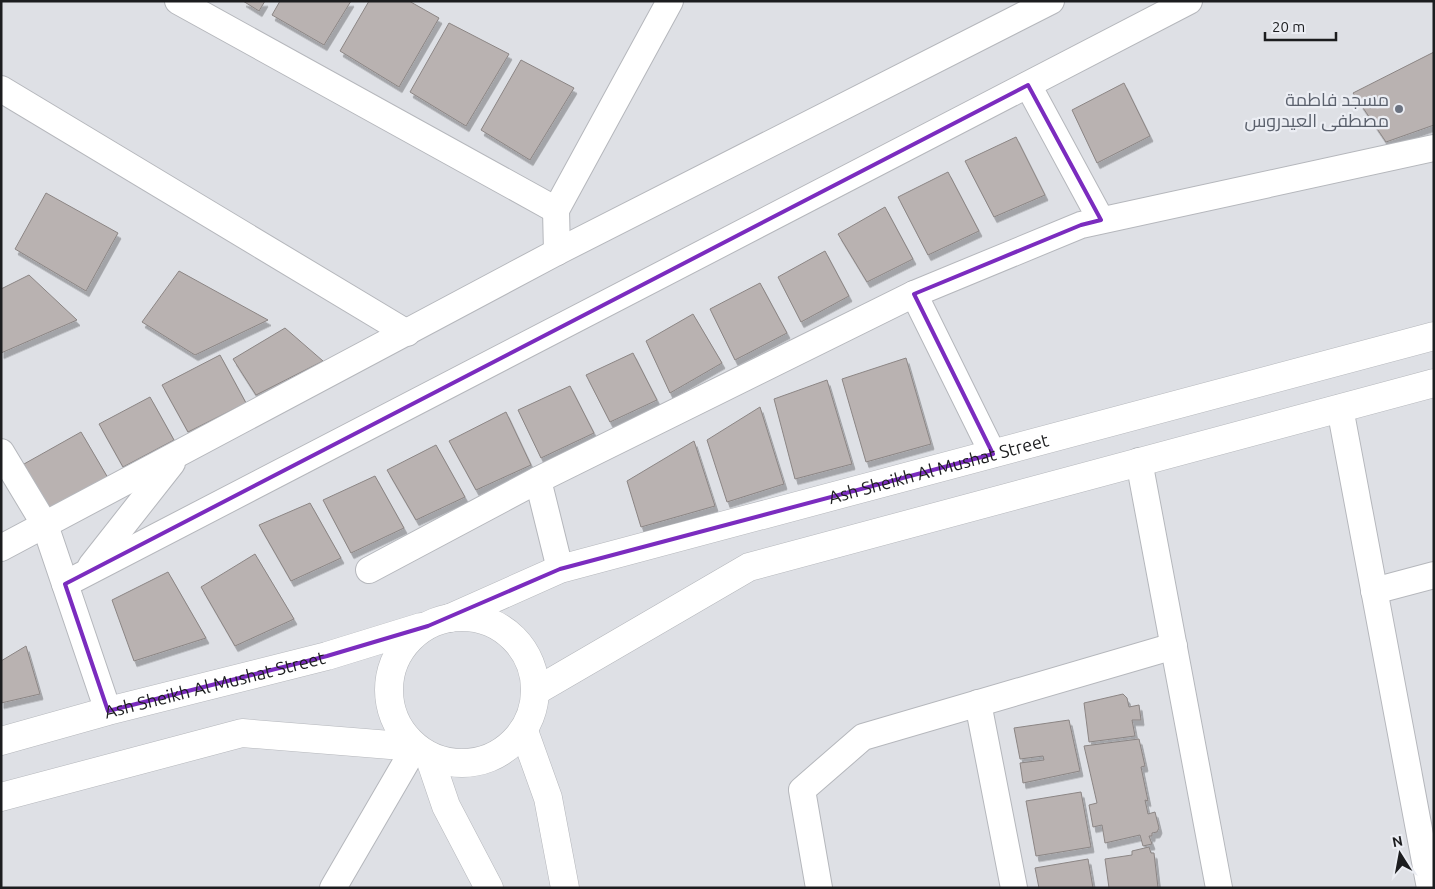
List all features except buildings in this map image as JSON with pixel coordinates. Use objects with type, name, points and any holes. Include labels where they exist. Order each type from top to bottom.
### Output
[{"type":"street","points":[[178,1],[556,210]]},
{"type":"street","points":[[558,252],[556,210],[670,1]]},
{"type":"street","points":[[1,548],[558,252],[1051,1]]},
{"type":"street","points":[[75,579],[1189,1]]},
{"type":"street","points":[[1028,85],[1101,220]]},
{"type":"street","points":[[1,89],[407,333]]},
{"type":"street","points":[[369,570],[538,480],[914,294],[1081,225],[1434,148]]},
{"type":"street","points":[[914,294],[993,454]]},
{"type":"street","name":"Ash Sheikh Al Mushat Street","points":[[1,741],[108,711],[327,656],[439,622],[560,569],[1434,336]]},
{"type":"street","points":[[536,691],[749,567],[1434,383]]},
{"type":"street","points":[[1340,408],[1430,888]]},
{"type":"street","points":[[1,452],[75,579],[108,711]]},
{"type":"street","points":[[75,579],[179,454]]},
{"type":"street","points":[[1139,461],[1219,888]]},
{"type":"street","points":[[538,480],[560,569]]},
{"type":"street","points":[[1374,591],[1434,575]]},
{"type":"street","points":[[1,797],[242,733],[422,752],[449,763],[470,764],[491,758],[509,747],[524,731],[533,711],[536,691],[533,669],[524,650],[510,634],[492,623],[471,618],[439,622],[408,640],[395,660],[389,683],[390,707],[400,729],[422,752],[446,806],[489,888]]},
{"type":"street","points":[[819,888],[802,790],[863,737],[1174,646]]},
{"type":"street","points":[[978,703],[1014,888]]},
{"type":"street","points":[[524,731],[548,798],[565,888]]},
{"type":"street","points":[[333,888],[422,752]]},
{"type":"highlighted area","points":[[1028,85],[1101,220],[1081,225],[914,294],[993,454],[560,569],[428,626],[327,656],[108,711],[65,584]]},
{"type":"place","name":"مسجد فاطمة مصطفى العيدروس","points":[[1399,109]]}]
